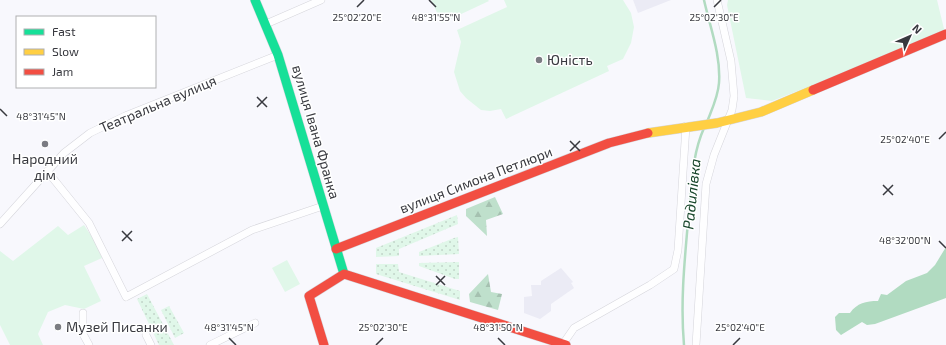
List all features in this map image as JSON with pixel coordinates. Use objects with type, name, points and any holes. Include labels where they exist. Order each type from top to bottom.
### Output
[{"type":"street","name":"вулиця Івана Франка","points":[[255,0],[278,55],[344,274]]},
{"type":"street","points":[[266,24],[321,0]]},
{"type":"street","points":[[696,345],[706,184],[714,155],[734,102],[733,78],[717,0]]},
{"type":"street","points":[[728,120],[761,112],[946,36]]},
{"type":"street","name":"Театральна вулиця","points":[[0,222],[72,146],[90,133],[114,121],[278,55]]},
{"type":"street","name":"вулиця Симона Петлюри","points":[[336,249],[609,143],[659,130],[698,124],[717,123],[728,120]]},
{"type":"street","points":[[324,345],[309,296],[344,274],[564,344],[574,328],[650,285],[674,269],[678,250],[686,126]]},
{"type":"street","points":[[47,171],[89,223],[126,297],[252,230],[323,206]]},
{"type":"street","points":[[83,313],[83,334],[89,345]]},
{"type":"street","points":[[210,345],[255,323]]},
{"type":"street","points":[[146,335],[151,345]]},
{"type":"shaded area","points":[[431,0],[488,0],[489,1],[442,23]]},
{"type":"shaded area","name":"Юність","points":[[504,0],[623,0],[631,13],[634,27],[631,43],[623,59],[607,66],[609,71],[506,119],[501,109],[490,111],[481,110],[466,98],[460,91],[454,72],[461,42],[457,30],[507,7]]},
{"type":"shaded area","points":[[633,0],[671,0],[638,13]]},
{"type":"shaded area","points":[[728,0],[937,0],[945,33],[772,101],[746,98],[727,5]]},
{"type":"shaded area","points":[[457,215],[458,224],[399,249],[399,256],[376,257],[376,248]]},
{"type":"shaded area","points":[[84,225],[94,240],[102,258],[84,266],[101,301],[84,309],[65,305],[48,312],[38,334],[43,345],[10,345],[0,325],[0,251],[13,261],[58,226],[68,235]]},
{"type":"shaded area","points":[[458,237],[459,254],[419,256],[419,252]]},
{"type":"shaded area","points":[[946,247],[946,298],[875,324],[867,325],[862,322],[841,335],[836,330],[835,317],[839,313],[850,313],[862,303],[878,301],[881,294],[887,295],[906,281],[927,273],[935,265]]},
{"type":"shaded area","points":[[287,260],[300,284],[285,292],[272,268]]},
{"type":"shaded area","points":[[459,262],[459,279],[455,279],[419,266],[419,263]]},
{"type":"shaded area","points":[[376,264],[398,264],[399,272],[460,291],[460,300],[376,274]]},
{"type":"shaded area","points":[[561,268],[573,282],[571,283],[574,288],[551,304],[551,311],[540,319],[524,313],[524,297],[532,296],[531,285],[541,285],[541,281]]},
{"type":"shaded area","points":[[147,294],[174,345],[159,345],[137,299]]},
{"type":"shaded area","points":[[169,306],[184,333],[175,338],[161,310]]},
{"type":"green space","points":[[495,197],[503,214],[486,220],[487,236],[466,216],[466,209]]},
{"type":"green space","points":[[488,274],[491,292],[502,294],[498,310],[470,302],[469,294]]},
{"type":"waterway","name":"Радилівка","points":[[704,0],[717,52],[719,73],[717,93],[707,122]]},
{"type":"waterway","name":"Радилівка","points":[[684,345],[684,278],[691,190],[697,148],[704,128]]},
{"type":"traffic: fast","points":[[255,0],[278,55],[344,274]]},
{"type":"traffic: slow","points":[[648,133],[717,123],[761,112],[813,90]]},
{"type":"traffic: jam","points":[[813,90],[946,34]]},
{"type":"traffic: jam","points":[[336,249],[609,143],[648,133]]},
{"type":"traffic: jam","points":[[344,274],[566,345]]},
{"type":"traffic: jam","points":[[324,345],[309,296],[344,274]]},
{"type":"place","name":"Юність","points":[[539,60]]},
{"type":"place","name":"Народний дім","points":[[45,144]]},
{"type":"place","name":"Музей Писанки","points":[[58,327]]}]
